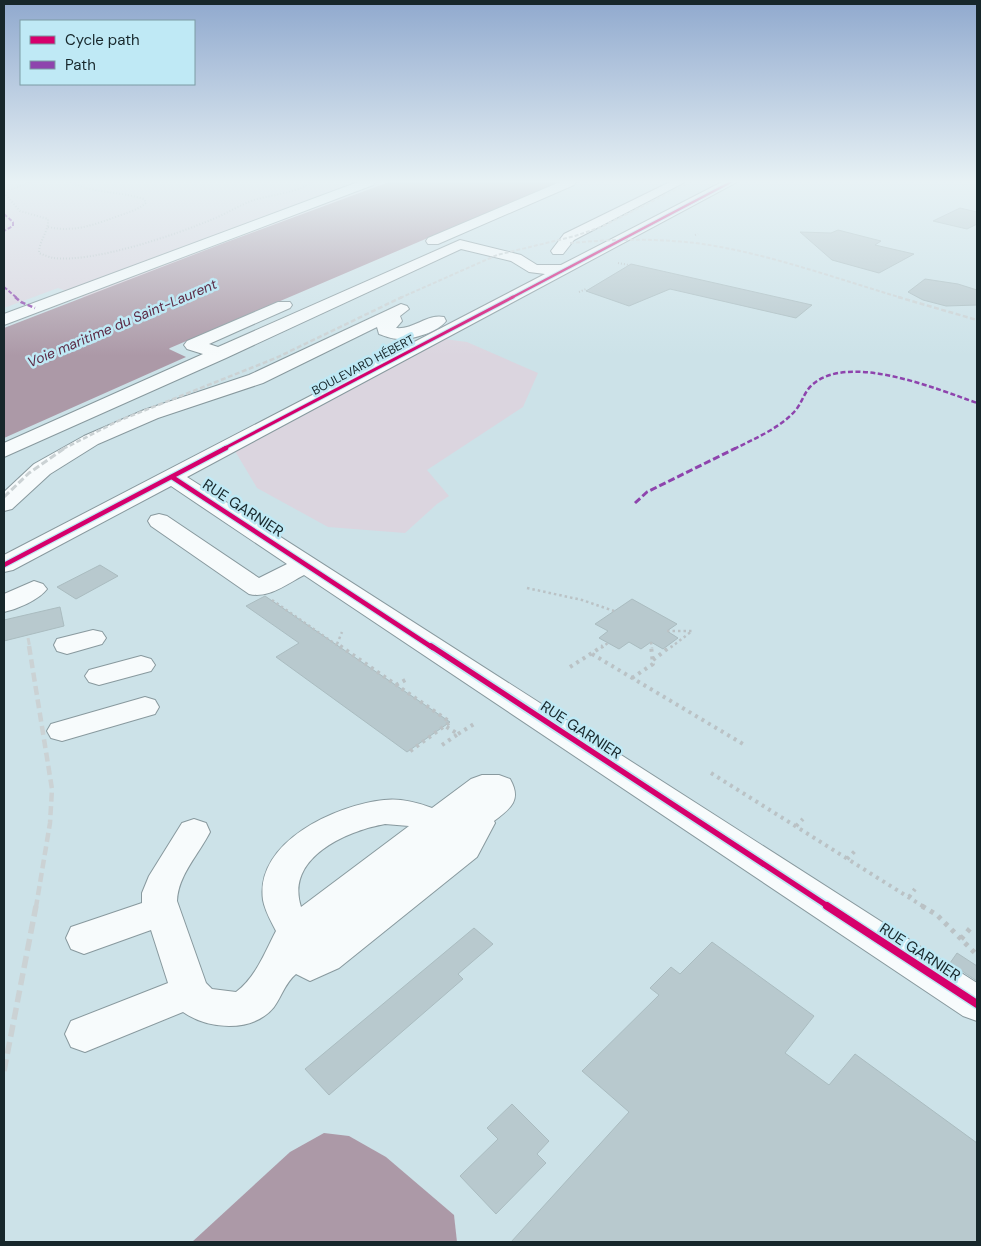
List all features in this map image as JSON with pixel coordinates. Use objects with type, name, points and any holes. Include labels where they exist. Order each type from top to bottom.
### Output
[{"type":"street","points":[[4,320],[215,240]]},
{"type":"street","points":[[420,246],[433,240]]},
{"type":"street","points":[[446,240],[516,258],[534,269],[564,270]]},
{"type":"street","points":[[558,251],[567,240]]},
{"type":"street","name":"BOULEVARD HÉBERT","points":[[4,565],[439,336],[496,299],[545,280],[620,240]]},
{"type":"street","points":[[4,451],[460,244]]},
{"type":"street","points":[[516,258],[540,252],[558,251],[593,255]]},
{"type":"street","points":[[4,504],[42,468],[91,440],[152,414],[256,379],[393,312],[394,321],[385,327],[385,330],[406,334],[496,299]]},
{"type":"street","points":[[220,354],[193,345],[293,301]]},
{"type":"street","points":[[420,330],[439,336]]},
{"type":"street","name":"RUE GARNIER","points":[[172,477],[977,1004]]},
{"type":"street","points":[[159,521],[258,589],[306,564]]},
{"type":"street","points":[[4,604],[34,589]]},
{"type":"street","points":[[68,645],[93,638]]},
{"type":"street","points":[[99,676],[141,665]]},
{"type":"street","points":[[62,731],[144,707]]},
{"type":"street","points":[[194,832],[158,892],[161,911],[190,992],[197,1002],[209,1006],[236,1009],[248,1006],[260,996],[272,978],[310,944],[450,836],[482,787],[500,787],[500,798],[487,809]]},
{"type":"street","points":[[310,944],[282,904],[280,890],[290,862],[313,838],[341,823],[362,816],[385,812],[402,812],[416,815],[450,836]]},
{"type":"street","points":[[84,938],[161,911]]},
{"type":"street","points":[[85,1034],[190,992]]},
{"type":"path","points":[[41,240],[38,247],[40,255],[60,258],[103,254],[147,240]]},
{"type":"path","points":[[618,263],[629,265]]},
{"type":"path","points":[[579,292],[586,289]]},
{"type":"path","points":[[527,588],[570,596],[614,611]]},
{"type":"path","points":[[265,596],[450,722],[409,752]]},
{"type":"path","points":[[652,660],[692,631],[667,631]]},
{"type":"path","points":[[337,644],[342,632]]},
{"type":"path","points":[[632,678],[653,664],[651,642]]},
{"type":"path","points":[[570,667],[608,643]]},
{"type":"path","points":[[592,654],[743,744]]},
{"type":"path","points":[[396,685],[409,678]]},
{"type":"path","points":[[442,745],[474,724]]},
{"type":"path","points":[[445,726],[458,734]]},
{"type":"path","points":[[711,773],[937,915],[977,955]]},
{"type":"path","points":[[796,826],[803,819]]},
{"type":"path","points":[[847,859],[855,852]]},
{"type":"path","points":[[909,897],[916,889]]},
{"type":"path","points":[[961,939],[973,925]]},
{"type":"shaded area","points":[[4,240],[232,240],[85,298],[58,288],[4,308]]},
{"type":"shaded area","points":[[444,339],[467,342],[538,373],[523,407],[427,470],[449,496],[437,504],[405,533],[328,527],[257,488],[235,451]]},
{"type":"water","name":"Voie maritime du Saint-Laurent","points":[[232,240],[423,240],[170,348],[186,357],[4,438],[4,328]]},
{"type":"water","points":[[324,1133],[349,1136],[386,1157],[454,1215],[457,1242],[192,1242],[290,1152]]},
{"type":"building","points":[[809,240],[878,240],[881,241],[875,245],[914,254],[879,273],[832,260]]},
{"type":"building","points":[[631,264],[812,305],[796,318],[670,289],[629,306],[586,291]]},
{"type":"building","points":[[925,279],[958,284],[977,290],[977,305],[946,306],[923,300],[908,292]]},
{"type":"building","points":[[100,565],[118,576],[76,599],[57,587]]},
{"type":"building","points":[[265,596],[450,722],[407,752],[276,657],[299,643],[246,606]]},
{"type":"building","points":[[632,599],[677,624],[667,631],[678,638],[663,649],[651,642],[641,649],[629,642],[619,649],[599,638],[608,631],[595,624]]},
{"type":"building","points":[[60,607],[64,626],[4,641],[4,620]]},
{"type":"building","points":[[474,928],[493,944],[458,974],[463,979],[329,1095],[305,1069]]},
{"type":"building","points":[[712,942],[814,1016],[785,1053],[829,1085],[855,1054],[977,1143],[977,1242],[511,1242],[629,1112],[582,1071],[659,995],[650,988],[671,967],[680,974]]},
{"type":"building","points":[[957,953],[977,966],[977,981],[950,963]]},
{"type":"building","points":[[512,1104],[549,1141],[537,1154],[546,1163],[496,1214],[460,1176],[498,1139],[487,1128]]},
{"type":"railway","points":[[400,298],[497,255],[558,240]]},
{"type":"railway","points":[[570,243],[631,240]]},
{"type":"railway","points":[[641,240],[670,241],[728,248],[778,260],[902,298]]},
{"type":"railway","points":[[63,449],[118,421],[276,358],[402,297]]},
{"type":"railway","points":[[898,297],[977,320]]},
{"type":"railway","points":[[4,497],[29,473],[65,448]]},
{"type":"railway","points":[[28,638],[30,648]]},
{"type":"railway","points":[[29,646],[52,789],[50,823],[36,907]]},
{"type":"railway","points":[[4,1071],[36,906]]},
{"type":"marked path","points":[[4,287],[21,302],[35,308]]},
{"type":"marked path","points":[[635,503],[647,492],[733,450],[782,422],[797,408],[813,384],[833,375],[853,372],[896,377],[977,403]]},
{"type":"cycle path","points":[[4,565],[621,240]]},
{"type":"cycle path","points":[[172,477],[977,1004]]}]
